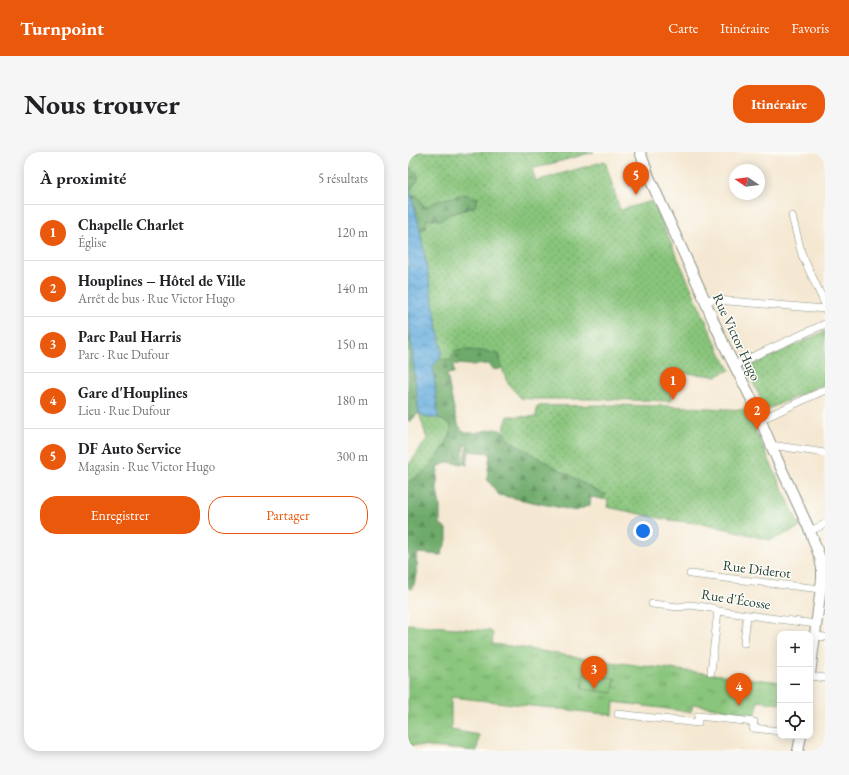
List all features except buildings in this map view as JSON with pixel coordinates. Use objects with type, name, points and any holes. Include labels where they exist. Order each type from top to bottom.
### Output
[{"type":"main road","name":"Rue Victor Hugo","points":[[640,152],[650,179],[734,365],[752,400],[822,557],[822,594],[816,624],[820,637],[812,667]]},
{"type":"main road","points":[[798,751],[800,739]]},
{"type":"street","points":[[792,216],[802,255],[825,304]]},
{"type":"street","points":[[704,299],[825,309]]},
{"type":"street","points":[[734,365],[825,324]]},
{"type":"street","points":[[760,420],[825,390]]},
{"type":"street","points":[[771,445],[825,453]]},
{"type":"street","points":[[810,532],[825,524]]},
{"type":"street","name":"Rue Diderot","points":[[690,574],[822,594]]},
{"type":"street","name":"Rue d'Écosse","points":[[652,604],[678,607],[690,605],[712,608],[718,611],[816,624]]},
{"type":"street","points":[[711,672],[718,611]]},
{"type":"street","points":[[744,643],[747,615]]},
{"type":"street","points":[[813,676],[825,678]]},
{"type":"street","points":[[618,714],[698,723],[698,716],[754,722],[753,728],[777,731]]},
{"type":"green space","points":[[408,152],[415,152],[409,155],[408,166]]},
{"type":"green space","points":[[415,152],[594,152],[532,169],[536,181],[605,161],[620,210],[652,201],[719,350],[730,370],[716,376],[673,372],[671,401],[532,399],[521,398],[508,384],[499,354],[461,350],[455,351],[451,361],[439,359],[442,352],[420,230],[426,228],[427,219],[441,220],[451,214],[475,207],[441,200],[425,207],[416,195],[412,196],[410,190],[418,180],[408,166],[409,155]]},
{"type":"green space","points":[[408,166],[418,174],[418,180],[410,190],[408,188]]},
{"type":"green space","points":[[464,194],[478,198],[475,206],[451,214],[441,220],[427,219],[426,228],[420,230],[412,196],[416,195],[425,207],[441,200]]},
{"type":"green space","points":[[408,312],[419,413],[410,421],[408,421]]},
{"type":"green space","points":[[825,331],[825,384],[768,409],[764,406],[748,372],[749,367]]},
{"type":"green space","points":[[466,350],[499,354],[502,368],[494,369],[488,364],[453,364],[454,373],[447,374],[456,419],[463,431],[474,433],[493,429],[499,430],[504,433],[508,440],[591,488],[606,495],[602,499],[591,497],[590,505],[576,511],[499,495],[487,479],[490,453],[469,451],[467,465],[464,464],[466,448],[468,446],[464,445],[462,464],[447,462],[438,467],[437,489],[440,506],[440,524],[447,530],[447,540],[441,555],[418,553],[416,561],[418,567],[417,575],[411,589],[408,588],[408,482],[422,474],[438,457],[450,437],[451,425],[438,418],[433,366],[439,359],[451,360],[455,351]]},
{"type":"green space","points":[[537,406],[670,406],[746,410],[800,527],[770,540],[707,524],[669,520],[607,507],[608,500],[602,499],[606,495],[591,488],[508,440],[503,431],[508,416],[536,417]]},
{"type":"green space","points":[[419,413],[427,418],[438,418],[451,425],[450,437],[438,457],[422,474],[408,482],[408,464],[427,439]]},
{"type":"green space","points":[[408,624],[491,631],[493,633],[492,644],[594,660],[777,682],[777,704],[758,701],[756,715],[693,704],[691,712],[614,702],[613,715],[451,697],[451,730],[479,735],[477,751],[408,745]]},
{"type":"green space","points":[[584,674],[615,678],[613,693],[582,689]]},
{"type":"water","points":[[408,188],[410,190],[420,230],[442,352],[439,359],[433,366],[438,418],[427,418],[419,413],[408,312]]},
{"type":"place","name":"DF Auto Service","points":[[636,195]]},
{"type":"place","name":"Chapelle Charlet","points":[[673,400]]},
{"type":"place","name":"Houplines – Hôtel de Ville","points":[[757,430]]},
{"type":"place","name":"Parc Paul Harris","points":[[594,689]]},
{"type":"place","name":"Gare d'Houplines","points":[[739,706]]}]
